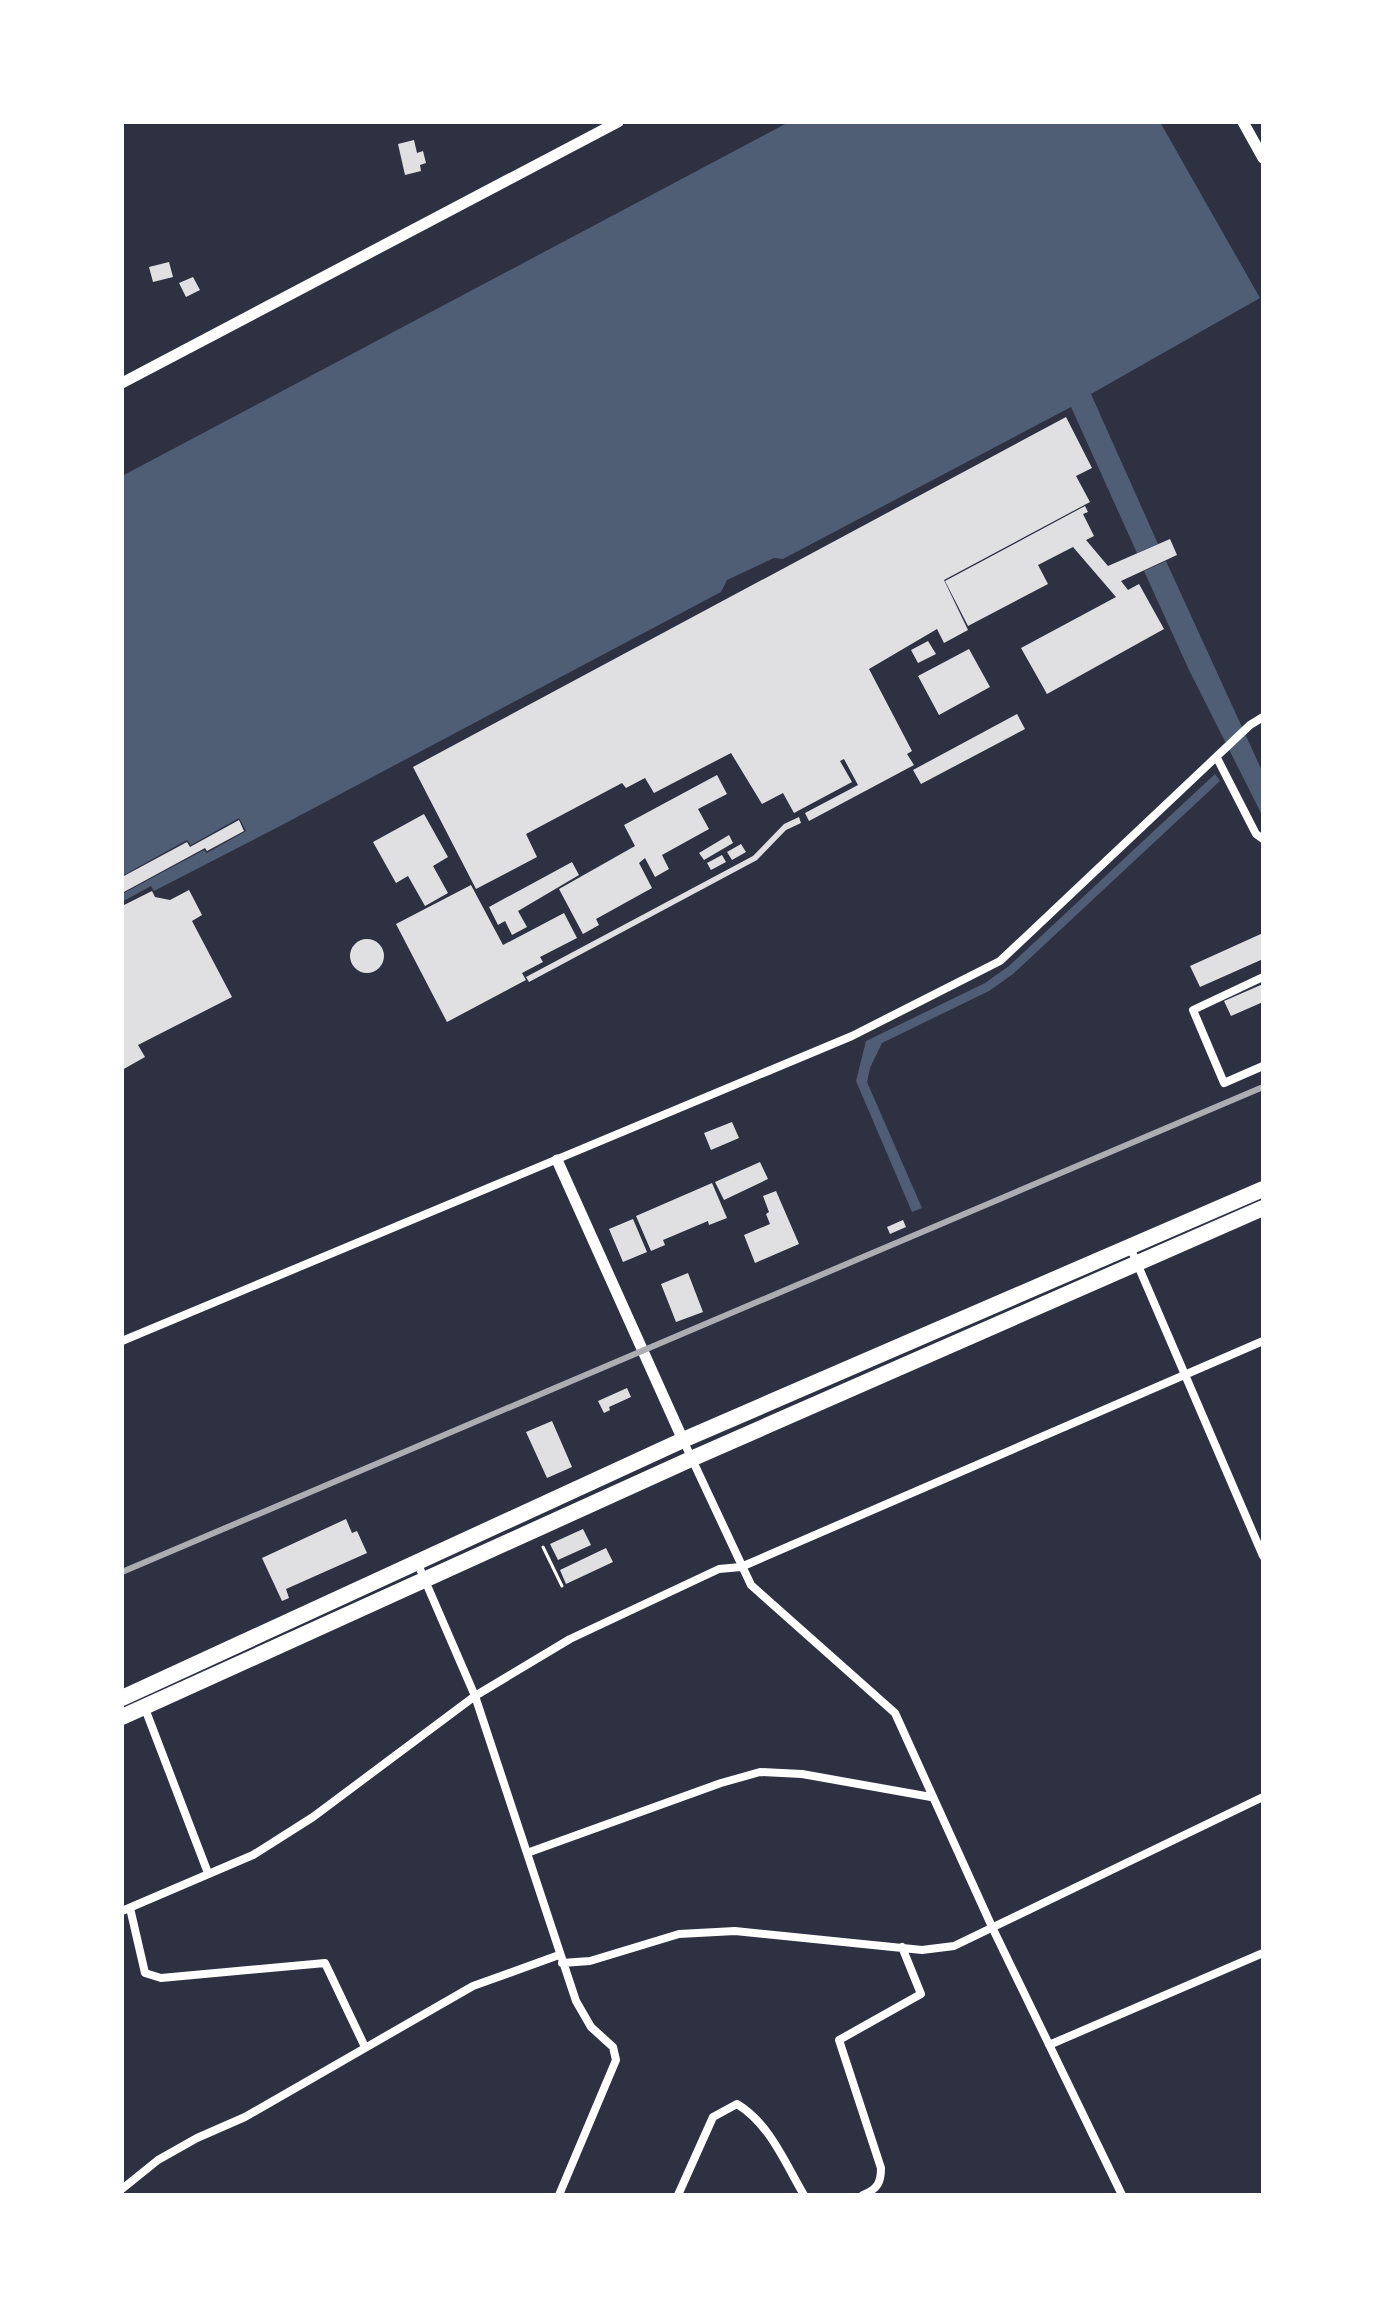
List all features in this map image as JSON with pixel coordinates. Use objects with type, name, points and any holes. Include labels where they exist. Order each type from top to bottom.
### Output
[{"type":"highway","points":[[122,1717],[141,1699],[416,1561],[683,1440],[1263,1189]]},
{"type":"highway","points":[[122,1698],[141,1699],[424,1579],[1263,1208]]},
{"type":"street","points":[[122,383],[618,122]]},
{"type":"street","points":[[1243,122],[1263,158]]},
{"type":"street","points":[[122,1341],[852,1036],[955,986],[1000,961],[1250,725],[1263,717]]},
{"type":"street","points":[[1217,758],[1256,834],[1263,839]]},
{"type":"street","points":[[1263,977],[1193,1010],[1224,1083],[1263,1066]]},
{"type":"street","points":[[557,1160],[741,1567],[751,1585],[895,1713],[903,1726],[931,1797],[1122,2195]]},
{"type":"street","points":[[1130,1247],[1263,1556]]},
{"type":"street","points":[[365,2047],[325,1963],[161,1978],[145,1973],[126,1910],[253,1855],[313,1817],[475,1696],[570,1639],[719,1569],[741,1567],[1263,1341]]},
{"type":"street","points":[[416,1561],[475,1696],[576,2001],[591,2027],[613,2047],[616,2060],[559,2195]]},
{"type":"street","points":[[141,1699],[208,1873]]},
{"type":"street","points":[[527,1853],[721,1783],[760,1772],[802,1774],[931,1797]]},
{"type":"street","points":[[122,2189],[158,2160],[197,2138],[245,2117],[473,1986],[561,1959],[590,1961],[679,1934],[735,1931],[922,1950],[954,1946],[1263,1797]]},
{"type":"street","points":[[863,2195],[872,2192],[881,2182],[881,2168],[839,2040],[921,1994],[902,1947]]},
{"type":"street","points":[[1049,2045],[1263,1953]]},
{"type":"street","points":[[678,2195],[713,2117],[737,2104],[750,2112],[765,2129],[804,2195]]},
{"type":"path","points":[[543,1547],[562,1586]]},
{"type":"water","points":[[789,122],[1160,122],[1260,298],[1091,394],[1158,544],[1137,553],[1071,407],[783,559],[774,558],[727,580],[721,592],[282,825],[154,891],[151,886],[122,902],[122,894],[246,831],[239,818],[191,845],[187,840],[122,876],[122,476]]},
{"type":"water","points":[[1166,561],[1263,773],[1263,817],[1189,670],[1144,571]]},
{"type":"water","points":[[1215,774],[1220,781],[1013,974],[989,991],[882,1043],[867,1082],[922,1208],[912,1212],[856,1081],[866,1041],[985,983],[1009,966]]},
{"type":"building","points":[[414,140],[417,153],[423,151],[426,163],[420,165],[421,171],[405,175],[398,144]]},
{"type":"building","points":[[169,262],[173,277],[153,282],[149,267]]},
{"type":"building","points":[[193,277],[200,290],[186,297],[179,283]]},
{"type":"building","points":[[1066,417],[1092,468],[1076,476],[1090,502],[944,580],[968,630],[944,643],[937,629],[869,669],[912,751],[907,754],[914,765],[809,821],[805,813],[858,785],[844,759],[840,761],[852,782],[794,813],[783,793],[762,804],[731,753],[654,793],[645,778],[626,788],[622,783],[526,834],[537,857],[476,889],[413,767]]},
{"type":"building","points":[[1085,506],[1088,512],[1083,514],[1094,536],[1086,540],[1108,566],[1170,539],[1177,555],[1121,581],[1128,590],[1139,584],[1164,629],[1047,694],[1021,648],[1116,597],[1073,547],[1038,565],[1048,584],[968,626],[945,581]]},
{"type":"building","points":[[928,641],[936,654],[918,663],[911,650]]},
{"type":"building","points":[[969,649],[990,687],[939,715],[918,676]]},
{"type":"building","points":[[1017,714],[1025,729],[921,784],[913,770]]},
{"type":"building","points":[[717,775],[727,794],[698,809],[709,829],[662,855],[669,869],[655,877],[645,858],[639,863],[652,888],[596,919],[599,925],[583,934],[559,889],[635,846],[624,825]]},
{"type":"building","points":[[424,814],[448,857],[433,866],[448,893],[425,906],[408,876],[396,883],[373,842]]},
{"type":"building","points":[[799,817],[801,823],[786,830],[757,860],[529,982],[526,977],[753,856],[784,824]]},
{"type":"building","points":[[239,820],[244,831],[207,851],[205,848],[122,893],[122,877],[187,842],[190,847]]},
{"type":"building","points":[[729,835],[733,843],[704,860],[699,853]]},
{"type":"building","points":[[741,844],[746,852],[732,860],[727,852]]},
{"type":"building","points":[[722,855],[726,862],[711,870],[707,863]]},
{"type":"building","points":[[572,862],[579,875],[518,911],[527,927],[512,935],[505,921],[498,925],[489,907]]},
{"type":"building","points":[[471,885],[503,945],[564,913],[577,938],[540,957],[543,962],[522,973],[526,980],[447,1022],[396,924]]},
{"type":"building","points":[[189,890],[202,915],[192,921],[232,997],[138,1045],[145,1057],[122,1070],[122,906],[152,891],[155,897],[170,900]]},
{"type":"building","points":[[1263,933],[1263,959],[1200,987],[1190,966]]},
{"type":"building","points":[[367,939],[379,944],[384,956],[379,968],[367,973],[355,968],[350,956],[355,944]]},
{"type":"building","points":[[1263,984],[1263,1002],[1231,1016],[1224,1001]]},
{"type":"building","points":[[732,1122],[739,1138],[711,1150],[704,1133]]},
{"type":"building","points":[[760,1162],[768,1179],[724,1200],[715,1182]]},
{"type":"building","points":[[712,1183],[727,1218],[709,1225],[708,1221],[663,1240],[665,1245],[651,1251],[636,1216]]},
{"type":"building","points":[[776,1191],[799,1244],[755,1263],[744,1235],[770,1224],[763,1196]]},
{"type":"building","points":[[633,1219],[647,1252],[623,1262],[609,1229]]},
{"type":"building","points":[[903,1220],[906,1227],[890,1234],[887,1227]]},
{"type":"building","points":[[688,1273],[703,1312],[676,1322],[661,1284]]},
{"type":"building","points":[[627,1388],[631,1397],[609,1407],[610,1410],[604,1413],[598,1401]]},
{"type":"building","points":[[552,1421],[572,1467],[547,1478],[526,1432]]},
{"type":"building","points":[[346,1519],[352,1533],[357,1531],[367,1553],[286,1589],[289,1598],[282,1601],[262,1558]]},
{"type":"building","points":[[583,1529],[591,1545],[558,1560],[550,1544]]},
{"type":"building","points":[[606,1548],[613,1562],[566,1584],[560,1570]]},
{"type":"railway","points":[[122,1572],[1263,1087]]}]
